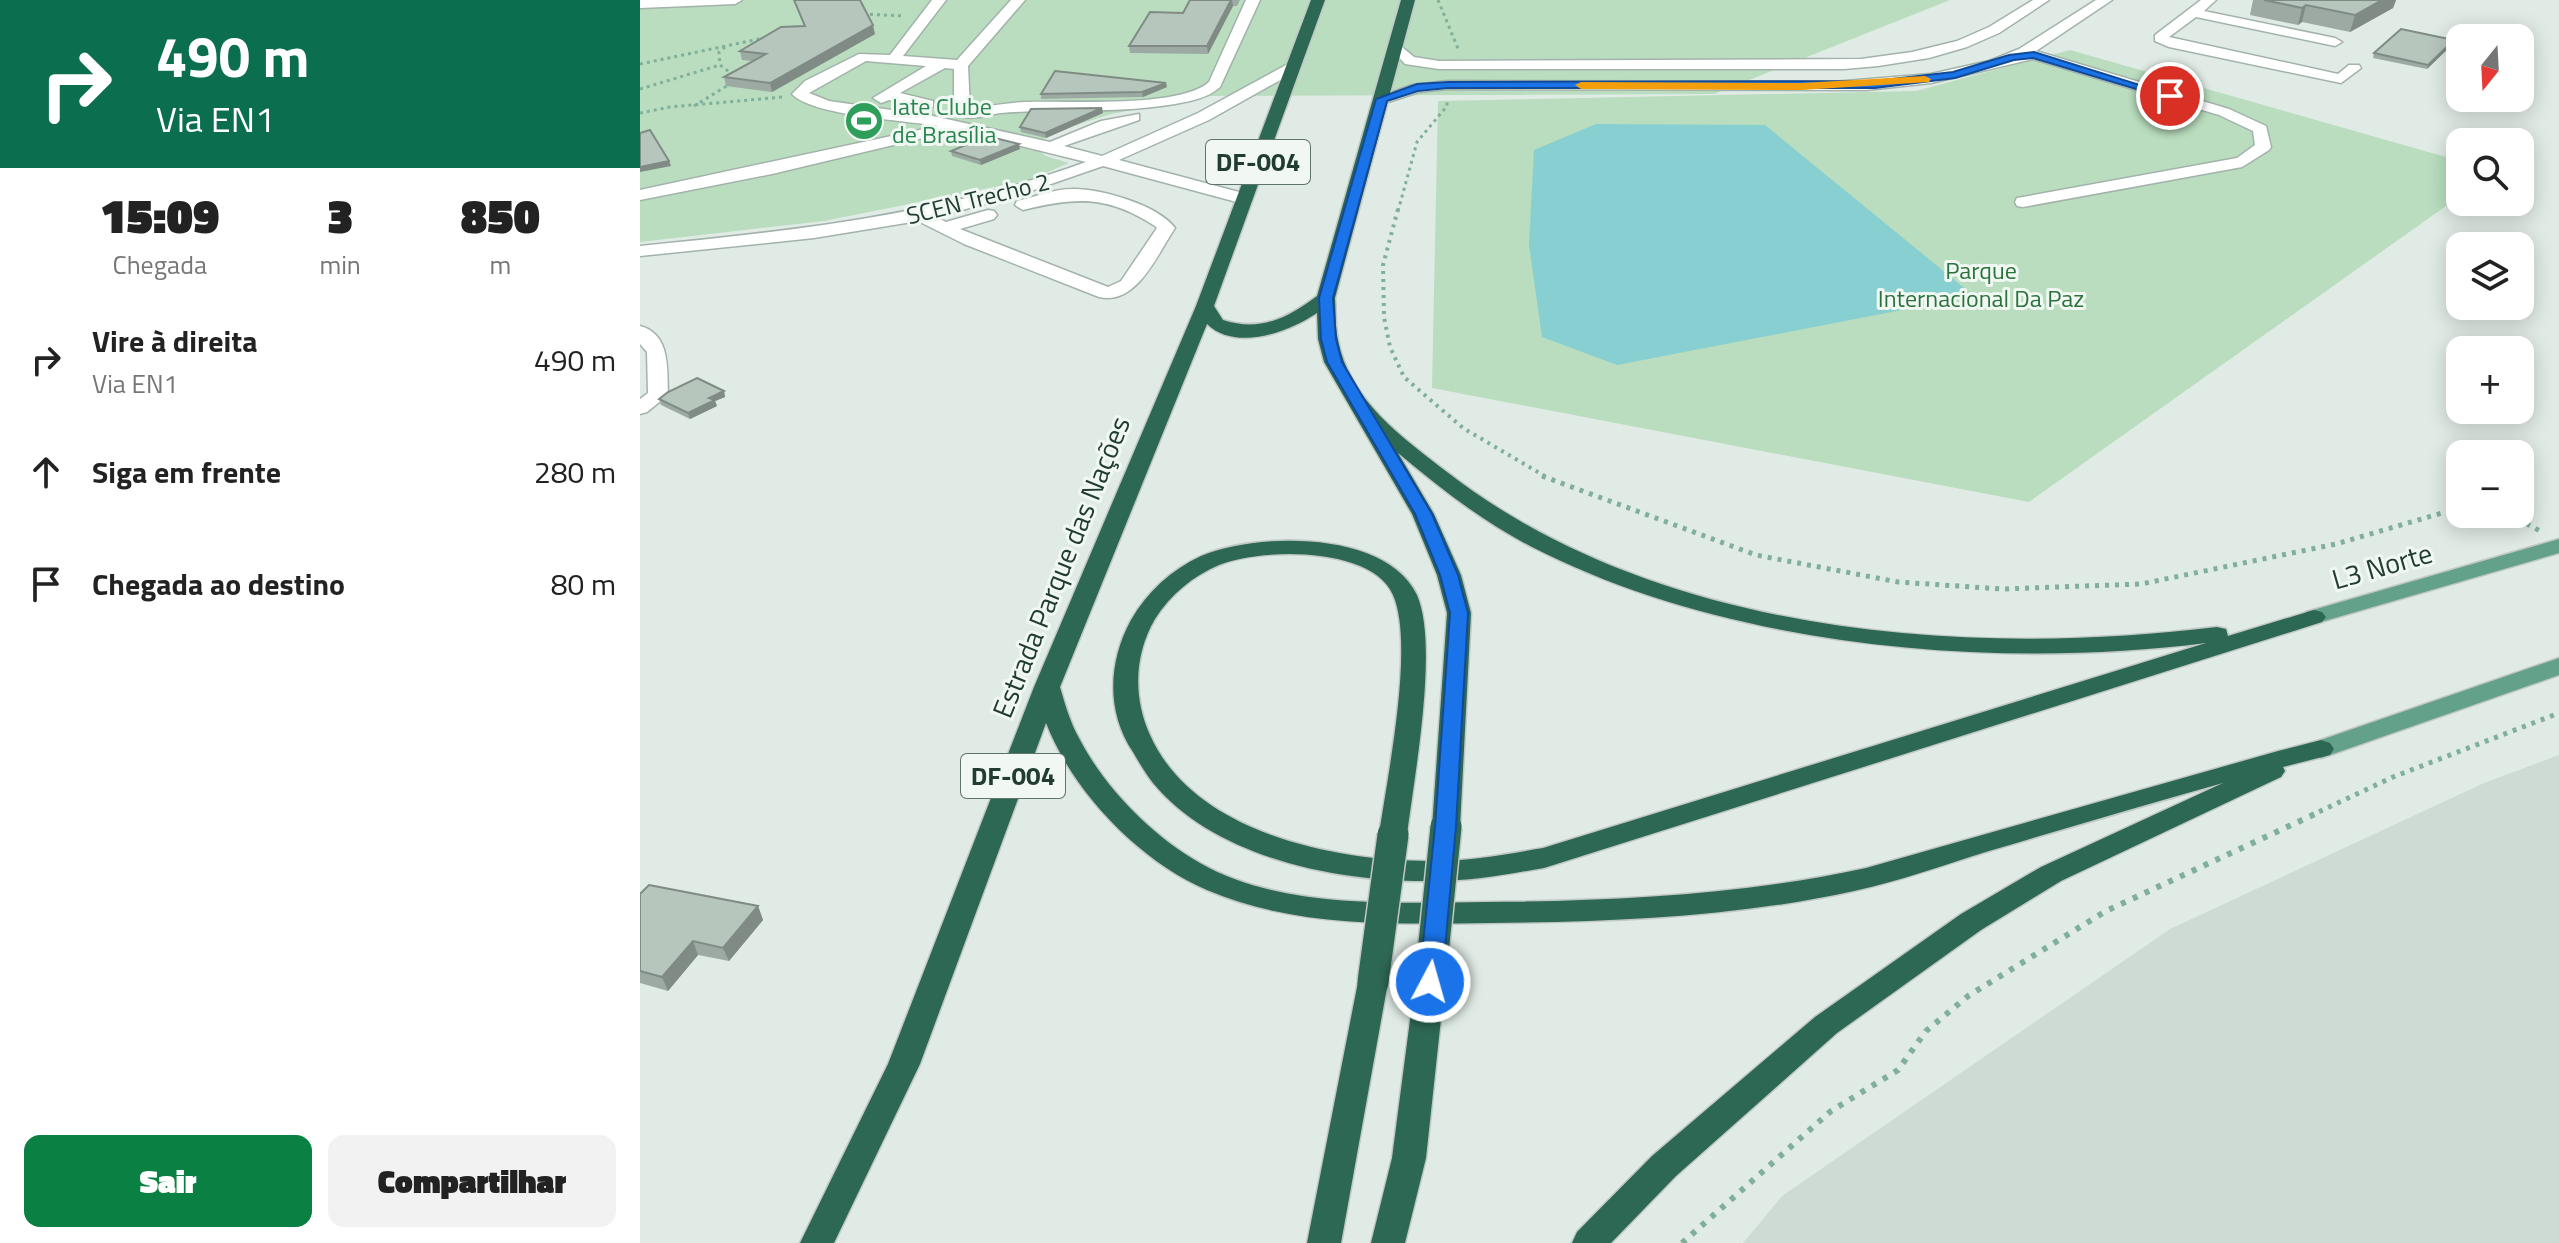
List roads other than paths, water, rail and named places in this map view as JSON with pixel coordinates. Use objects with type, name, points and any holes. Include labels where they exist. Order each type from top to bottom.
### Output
[{"type":"highway","name":"Estrada Parque das Nações","points":[[817,1243],[904,1064],[1047,687],[1205,306],[1318,0]]},
{"type":"highway","points":[[1388,1243],[1409,1158],[1430,982],[1446,827],[1459,613],[1449,575],[1423,514],[1334,362],[1328,339],[1326,298],[1408,0]]},
{"type":"highway","points":[[1205,306],[1216,324],[1237,330],[1262,331],[1293,323],[1326,298]]},
{"type":"highway","points":[[1365,415],[1474,504],[1540,543],[1653,590],[1714,607],[1826,629],[1937,643],[2057,647],[2178,641],[2314,617]]},
{"type":"highway","points":[[1324,1243],[1373,982],[1393,835],[1411,666],[1407,600],[1399,584],[1387,572],[1337,551],[1295,545],[1247,550],[1204,563],[1166,587],[1145,615],[1124,665],[1128,721],[1146,756],[1193,807],[1224,826],[1260,842],[1354,865],[1420,871],[1489,867],[1544,858],[2314,617]]},
{"type":"highway","points":[[1047,687],[1067,743],[1090,778],[1137,827],[1190,870],[1239,891],[1292,902],[1318,907],[1410,913],[1654,908],[1756,897],[1852,881],[2243,767],[2321,749]]},
{"type":"highway","points":[[1589,1243],[1664,1166],[1826,1025],[1971,922],[2051,874],[2321,749]]},
{"type":"main road","name":"L3 Norte","points":[[2314,617],[2553,540]]},
{"type":"main road","points":[[2321,749],[2559,666]]},
{"type":"street","points":[[640,4],[735,0]]},
{"type":"street","points":[[894,59],[922,18],[939,0]]},
{"type":"street","points":[[961,65],[1018,0]]},
{"type":"street","points":[[640,195],[877,145],[907,153],[1002,108],[1129,107],[1206,92],[1215,84],[1253,0]]},
{"type":"street","points":[[1397,47],[1410,61],[1453,65],[1844,65],[1907,58],[1980,37],[2042,0]]},
{"type":"street","points":[[1382,99],[1417,88],[1448,85],[1875,84],[1955,75],[2013,57],[2048,39],[2105,0]]},
{"type":"street","points":[[2209,0],[2160,38],[2169,43],[2341,79],[2354,68]]},
{"type":"street","points":[[2191,12],[2335,42]]},
{"type":"street","points":[[2013,57],[2034,55],[2224,112],[2260,129],[2263,147],[2242,162],[2023,202]]},
{"type":"street","points":[[961,65],[859,59],[810,84],[799,94],[813,101],[862,109],[974,120],[1105,162],[1244,199]]},
{"type":"street","points":[[862,109],[941,64]]},
{"type":"street","points":[[961,65],[974,120]]},
{"type":"street","points":[[1629,86],[1629,73],[1632,71],[1686,65]]},
{"type":"street","name":"SCEN Trecho 2","points":[[640,251],[812,233],[919,215],[1029,188],[1105,162],[1177,132],[1293,67]]},
{"type":"street","points":[[887,95],[1057,143],[1105,162]]},
{"type":"street","points":[[1057,143],[1110,122],[1244,96]]},
{"type":"street","points":[[1074,138],[1108,147],[1157,127],[1199,104]]},
{"type":"street","points":[[919,215],[944,228],[1106,293],[1117,292],[1127,285],[1166,228],[1162,221],[1148,215],[1095,197],[1073,194],[944,228]]},
{"type":"street","points":[[640,332],[657,351],[658,395],[640,408]]},
{"type":"water","points":[[1596,124],[1765,125],[1974,296],[1617,365],[1542,337],[1529,245],[1534,150]]},
{"type":"place","name":"Iate Clube de Brasília","points":[[864,121]]},
{"type":"park label","name":"Parque Internacional Da Paz","points":[[1981,285]]}]
